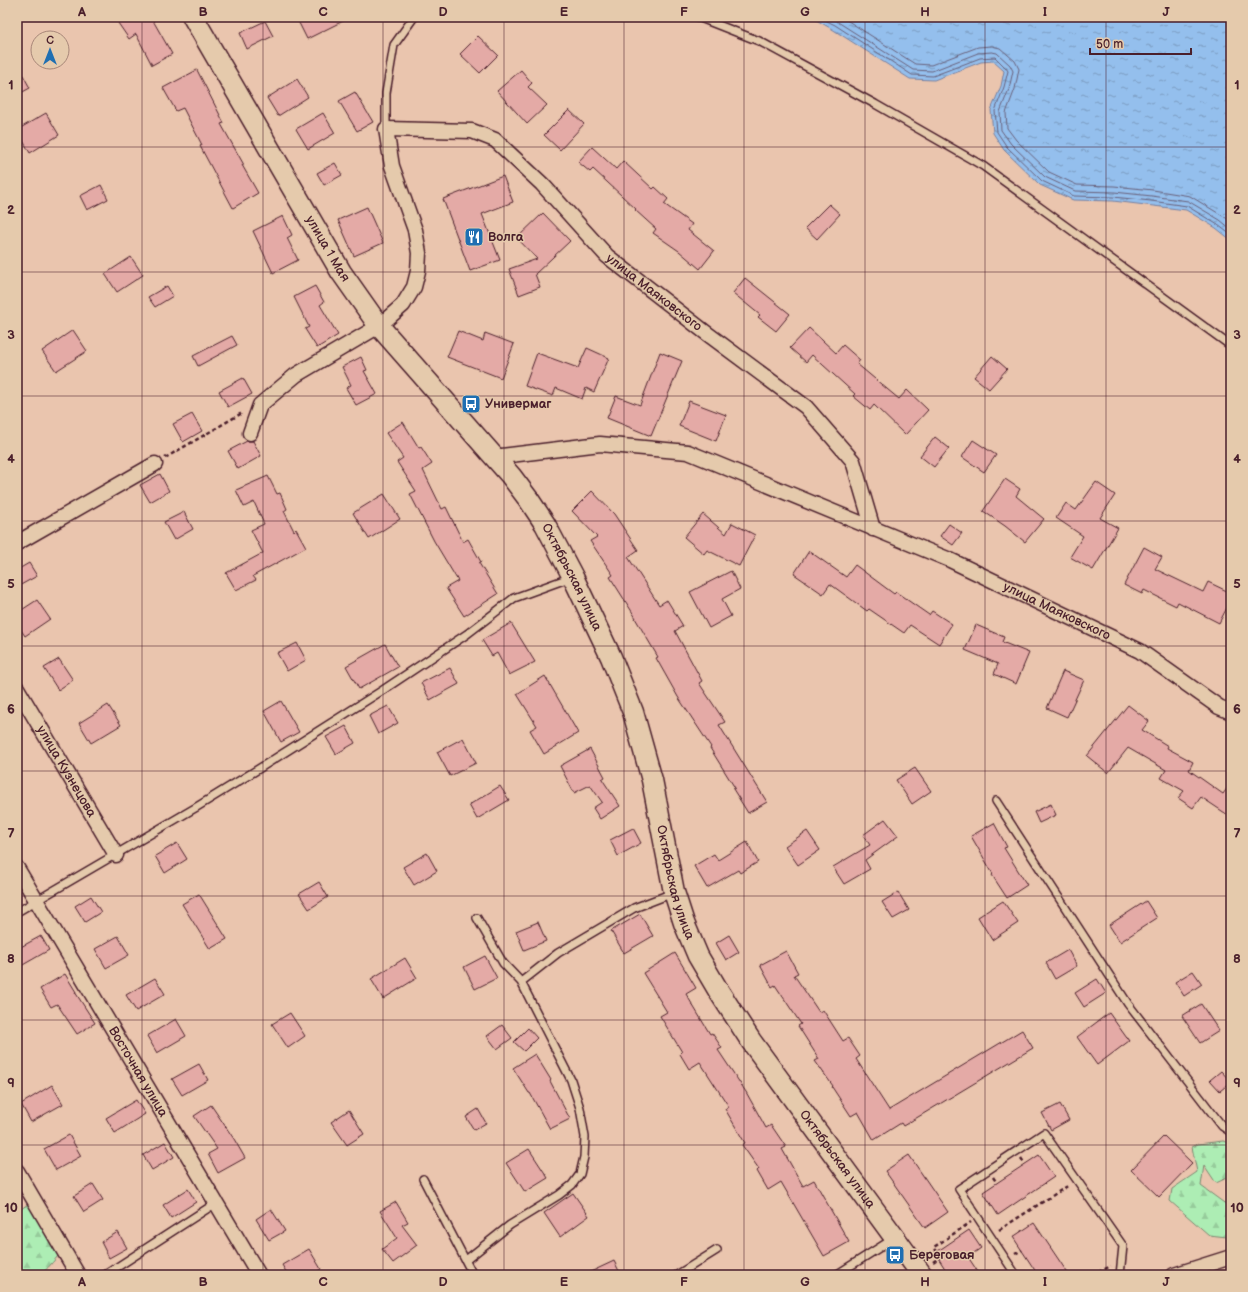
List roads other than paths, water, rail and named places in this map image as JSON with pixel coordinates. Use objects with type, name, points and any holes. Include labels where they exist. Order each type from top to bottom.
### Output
[{"type":"street","name":"улица 1 Мая","points":[[193,17],[341,272],[379,326],[494,457]]},
{"type":"street","points":[[250,433],[260,405],[296,375],[379,326],[403,305],[414,286],[418,271],[419,253],[415,230],[392,166],[386,130]]},
{"type":"street","name":"улица Маяковского","points":[[386,130],[472,132],[495,140],[542,184],[606,256],[806,407],[852,462],[873,529]]},
{"type":"street","name":"улица Маяковского","points":[[494,457],[600,444],[688,452],[950,560],[1140,651],[1219,706],[1231,712]]},
{"type":"street","name":"Октябрьская улица","points":[[494,457],[529,500],[545,524],[573,577],[611,658],[637,725],[652,780],[674,892],[684,923],[698,956],[742,1028],[921,1273]]},
{"type":"street","points":[[17,543],[154,464]]},
{"type":"street","name":"улица Кузнецова","points":[[17,688],[116,855]]},
{"type":"street","name":"Восточная улица","points":[[17,868],[260,1275]]},
{"type":"street","points":[[17,1171],[78,1275]]},
{"type":"street","points":[[1174,1275],[1231,1258]]},
{"type":"lane","points":[[386,130],[386,93],[394,45],[414,17]]},
{"type":"lane","points":[[698,17],[759,41],[875,104],[983,166],[1231,346]]},
{"type":"lane","points":[[17,912],[195,808],[383,690],[467,634],[514,598],[573,577]]},
{"type":"lane","points":[[996,801],[1128,1004],[1222,1126],[1231,1132]]},
{"type":"lane","points":[[520,982],[558,953],[628,912],[674,892]]},
{"type":"lane","points":[[466,1260],[510,1225],[572,1186],[580,1174],[584,1157],[584,1137],[580,1108],[571,1080],[520,982],[503,963],[476,918]]},
{"type":"lane","points":[[1016,1275],[959,1189],[1044,1133],[1123,1246],[1120,1275]]},
{"type":"lane","points":[[423,1179],[474,1275]]},
{"type":"lane","points":[[105,1275],[216,1203]]},
{"type":"lane","points":[[836,1275],[895,1238]]},
{"type":"lane","points":[[677,1275],[717,1250]]},
{"type":"water","points":[[811,17],[1231,17],[1231,240],[1216,228],[1186,210],[1113,201],[1073,200],[1040,185],[1004,150],[993,133],[991,110],[1001,86],[1004,71],[993,61],[981,62],[934,80],[910,79]]},
{"type":"place","name":"Волга","points":[[474,237]]},
{"type":"place","name":"Универмаг","points":[[471,404]]},
{"type":"place","name":"Береговая","points":[[895,1255]]}]
